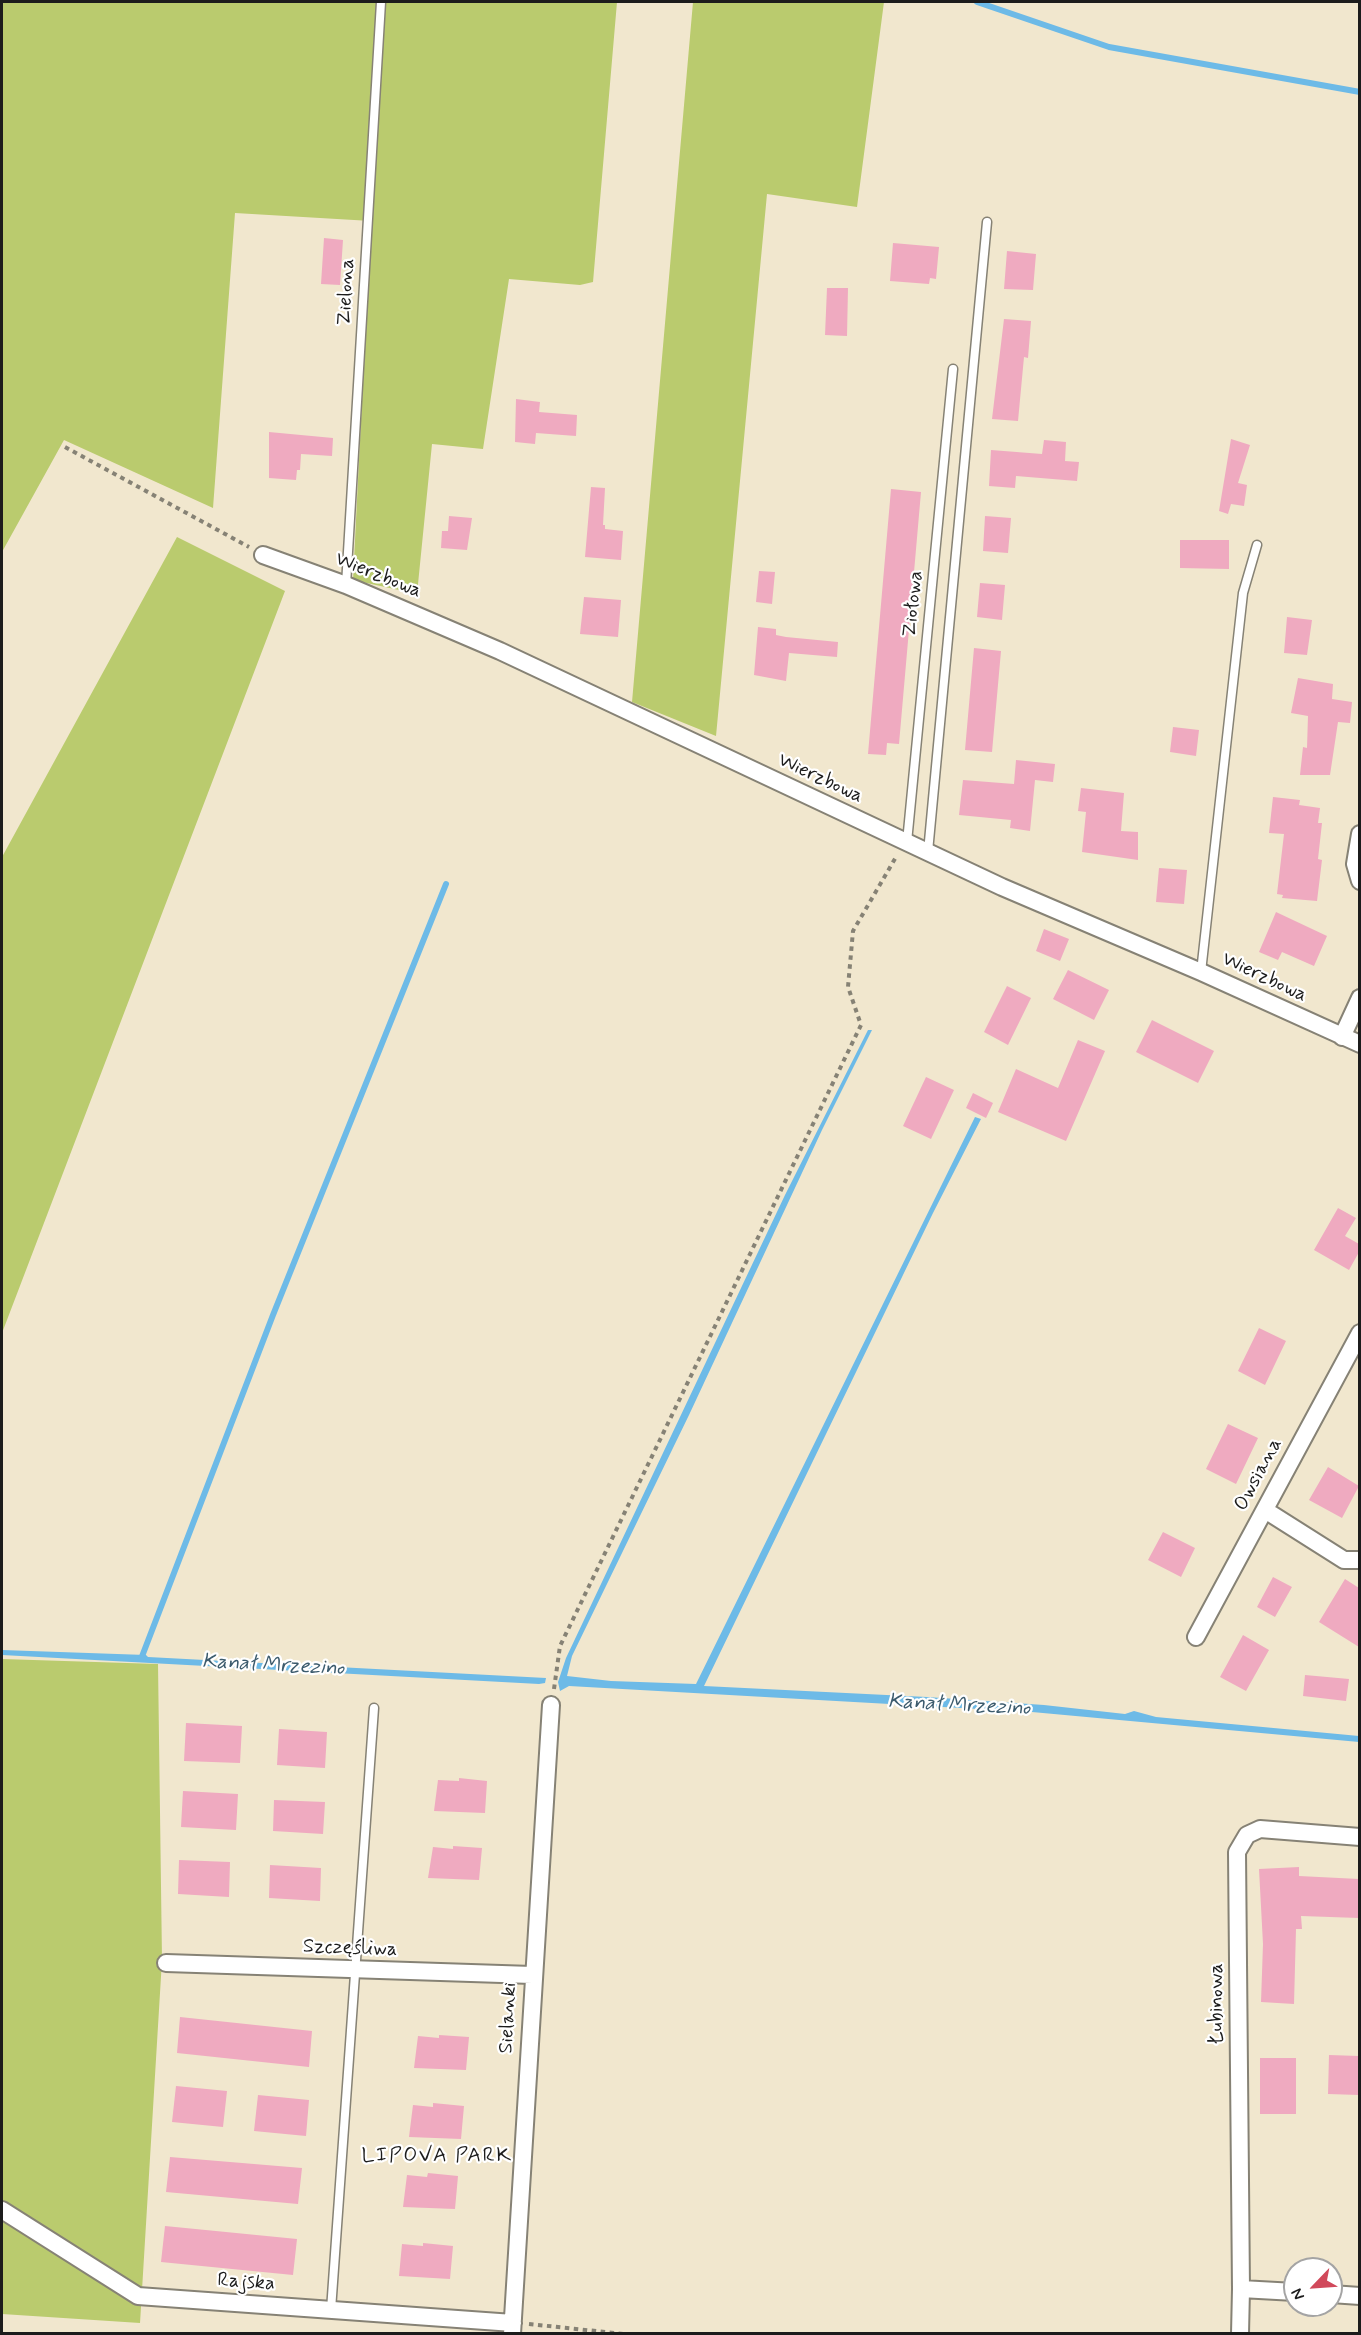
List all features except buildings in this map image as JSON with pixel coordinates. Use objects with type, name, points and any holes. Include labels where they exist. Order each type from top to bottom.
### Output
[{"type":"street","name":"Wierzbowa","points":[[263,555],[346,585],[500,651],[928,853],[1201,972],[1359,1044]]},
{"type":"street","points":[[1359,834],[1355,864],[1359,881]]},
{"type":"street","points":[[1342,1036],[1359,998]]},
{"type":"street","name":"Owsiana","points":[[1196,1637],[1359,1334]]},
{"type":"street","points":[[1265,1510],[1344,1560],[1359,1560]]},
{"type":"street","name":"Sielanki","points":[[513,2328],[532,1975],[551,1705]]},
{"type":"street","name":"Łubinowa","points":[[1240,2334],[1237,1852],[1247,1835],[1260,1829],[1359,1837]]},
{"type":"street","name":"Szczęśliwa","points":[[166,1963],[532,1975]]},
{"type":"street","name":"Rajska","points":[[2,2210],[138,2296],[331,2310],[513,2328]]},
{"type":"street","points":[[1241,2289],[1283,2291]]},
{"type":"street","points":[[1343,2295],[1359,2296]]},
{"type":"lane","name":"Zielona","points":[[346,585],[381,2]]},
{"type":"lane","points":[[928,853],[987,222]]},
{"type":"lane","name":"Ziołowa","points":[[907,843],[953,369]]},
{"type":"lane","points":[[1201,972],[1243,593],[1257,545]]},
{"type":"lane","points":[[331,2310],[374,1708]]},
{"type":"path","points":[[65,447],[263,555]]},
{"type":"path","points":[[551,1705],[560,1646],[861,1025],[848,987],[853,930],[889,867],[907,843]]},
{"type":"path","points":[[513,2328],[624,2334]]},
{"type":"green space","points":[[2,2],[617,2],[593,282],[580,285],[509,279],[483,449],[432,444],[417,594],[353,580],[371,221],[235,213],[213,508],[64,440],[2,552]]},
{"type":"green space","points":[[693,2],[884,2],[857,207],[767,194],[716,736],[632,702]]},
{"type":"green space","points":[[177,537],[285,591],[2,1333],[2,857]]},
{"type":"green space","points":[[2,1659],[158,1664],[162,1960],[140,2323],[2,2314]]},
{"type":"water","name":"Kanał Mrzezino","points":[[868,1030],[872,1030],[822,1130],[689,1415],[572,1656],[567,1676],[611,1681],[696,1684],[975,1117],[981,1119],[933,1213],[704,1686],[927,1697],[1044,1705],[1125,1714],[1134,1711],[1156,1717],[1359,1736],[1359,1742],[1032,1712],[569,1686],[560,1691],[558,1682],[566,1658],[785,1195]]},
{"type":"water","name":"Kanał Mrzezino","points":[[2,1650],[146,1655],[148,1657],[546,1678],[545,1683],[539,1684],[2,1655]]},
{"type":"waterway","points":[[977,2],[1109,47],[1360,92]]},
{"type":"waterway","points":[[141,1659],[273,1315],[446,884]]},
{"type":"district","name":"LIPOVA PARK","points":[[437,2157]]}]
